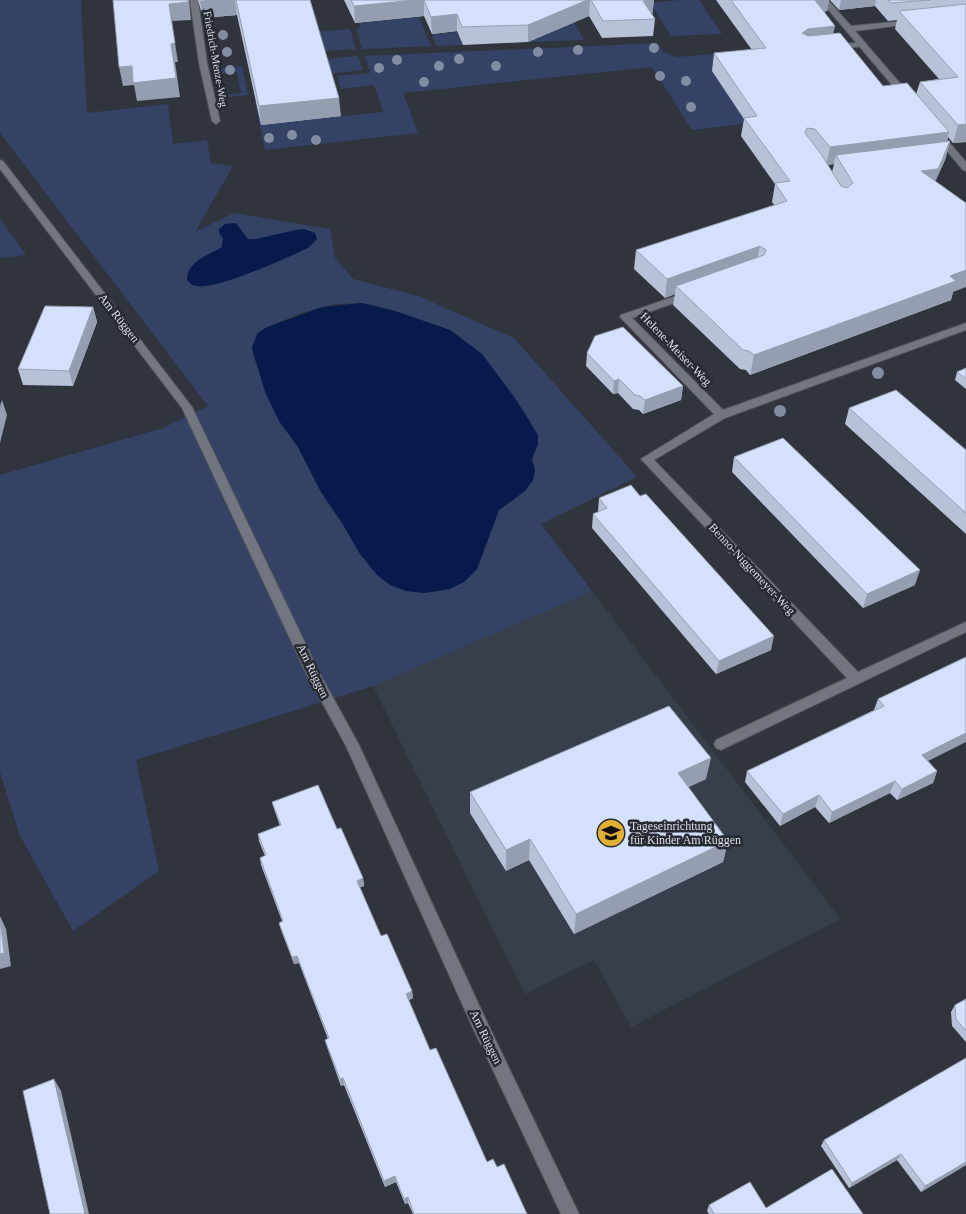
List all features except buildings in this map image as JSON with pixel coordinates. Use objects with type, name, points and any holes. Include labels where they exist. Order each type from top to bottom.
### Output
[{"type":"street","name":"Friedrich-Menze-Weg","points":[[194,0],[216,121]]},
{"type":"street","points":[[824,0],[912,103]]},
{"type":"street","points":[[849,29],[919,22]]},
{"type":"street","points":[[824,48],[862,44]]},
{"type":"street","points":[[930,125],[949,155],[966,168]]},
{"type":"street","points":[[949,155],[966,153]]},
{"type":"street","name":"Am Rüggen","points":[[0,163],[187,407],[313,673],[352,745],[479,1023],[570,1214]]},
{"type":"street","name":"Helene-Meiser-Weg","points":[[704,289],[625,317],[721,415]]},
{"type":"street","points":[[721,415],[966,326]]},
{"type":"street","name":"Benno-Niggemeyer-Weg","points":[[721,415],[647,458],[856,679]]},
{"type":"street","points":[[721,744],[966,627]]},
{"type":"shaded area","points":[[0,0],[81,0],[87,113],[168,104],[173,144],[207,140],[211,163],[233,166],[195,232],[234,213],[330,229],[335,258],[353,279],[418,296],[514,338],[637,477],[541,524],[592,591],[373,686],[136,760],[159,871],[73,931],[20,836],[0,772],[0,475],[163,428],[208,406],[0,133]],"holes":[[[362,303],[395,311],[450,330],[482,355],[529,419],[538,444],[532,459],[535,470],[525,491],[499,510],[477,569],[450,589],[424,593],[406,591],[360,554],[321,492],[298,447],[279,421],[252,349],[265,328],[302,313],[335,304]]]},
{"type":"shaded area","points":[[412,0],[431,46],[362,49],[356,29],[361,28],[359,23],[406,18]]},
{"type":"shaded area","points":[[699,0],[722,34],[671,36],[650,3]]},
{"type":"shaded area","points":[[564,4],[584,40],[531,42],[514,9]]},
{"type":"shaded area","points":[[350,29],[356,49],[321,51],[316,32]]},
{"type":"shaded area","points":[[457,32],[463,45],[436,46],[432,34]]},
{"type":"shaded area","points":[[658,43],[663,52],[677,57],[734,52],[901,105],[692,130],[652,67],[403,93],[418,133],[265,150],[255,102],[279,100],[285,122],[383,112],[374,85],[341,89],[337,76],[370,73],[365,56]]},
{"type":"shaded area","points":[[358,56],[363,70],[328,74],[249,66]]},
{"type":"shaded area","points":[[242,66],[248,95],[222,98],[222,95],[241,93],[237,72],[218,74],[217,69]]},
{"type":"shaded area","points":[[0,218],[26,255],[0,258]]},
{"type":"shaded area","points":[[236,223],[248,239],[304,229],[315,233],[317,239],[308,248],[235,278],[207,286],[192,284],[187,280],[188,273],[195,263],[222,247],[223,238],[219,233],[219,229],[225,224]]},
{"type":"shaded area","points":[[362,303],[395,311],[450,330],[482,354],[515,398],[538,435],[538,444],[532,459],[535,470],[533,480],[525,491],[499,510],[477,569],[464,582],[450,589],[424,593],[406,591],[390,585],[377,575],[360,554],[321,492],[298,447],[279,421],[265,392],[252,348],[257,334],[265,328],[322,307]]},
{"type":"shaded area","name":"Tageseinrichtung für Kinder Am Rüggen","points":[[592,591],[840,919],[631,1027],[594,960],[525,994],[373,686]]},
{"type":"place","name":"Tageseinrichtung für Kinder Am Rüggen","points":[[611,833]]}]
